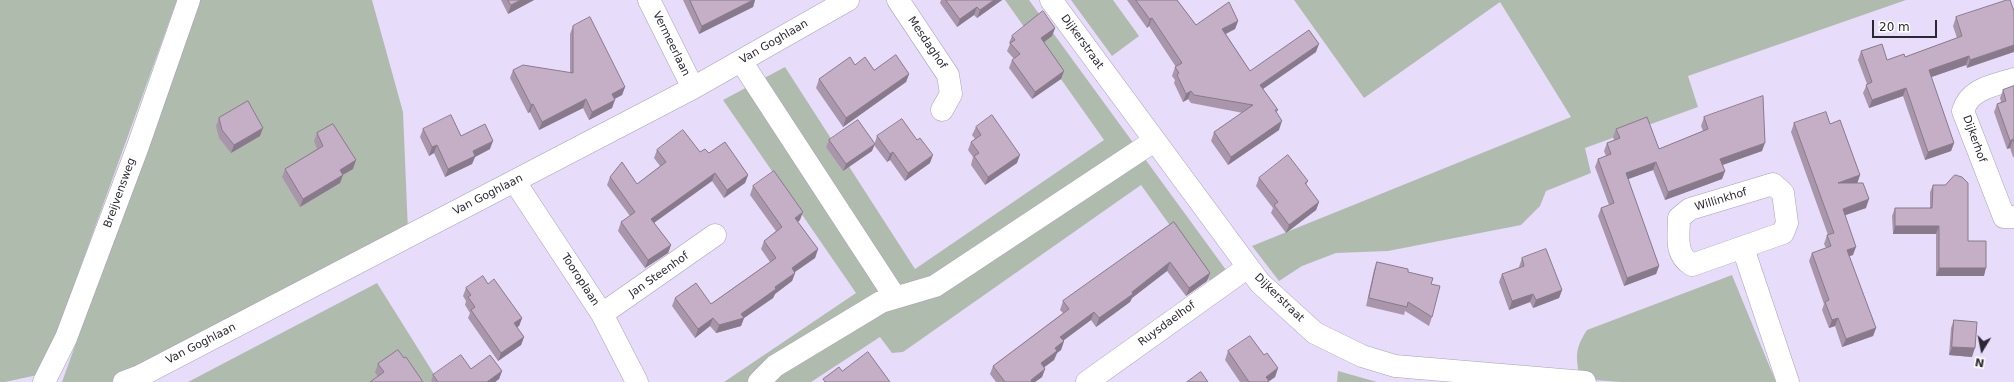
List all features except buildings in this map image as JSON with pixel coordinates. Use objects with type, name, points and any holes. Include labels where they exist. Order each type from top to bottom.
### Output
[{"type":"street","name":"Breijvensweg","points":[[44,382],[66,338],[137,149],[189,0]]},
{"type":"street","name":"Vermeerlaan","points":[[649,0],[692,88]]},
{"type":"street","name":"Van Goghlaan","points":[[136,380],[692,88],[848,0]]},
{"type":"street","name":"Mesdaghof","points":[[898,0],[948,75],[952,94],[942,110]]},
{"type":"street","name":"Dijkerstraat","points":[[1051,0],[1260,283],[1315,333],[1362,356],[1395,366],[1585,382]]},
{"type":"street","points":[[741,61],[895,298]]},
{"type":"street","name":"Dijkerhof","points":[[2014,79],[1975,92],[1966,101],[1963,111],[2004,217],[2014,217]]},
{"type":"street","points":[[760,382],[775,366],[881,302],[935,286],[1154,140]]},
{"type":"street","name":"Tooroplaan","points":[[515,182],[602,314],[637,382]]},
{"type":"street","name":"Willinkhof","points":[[1773,184],[1783,193],[1787,223],[1783,233],[1743,248],[1692,265],[1684,260],[1679,248],[1679,218],[1690,209],[1773,184]]},
{"type":"street","name":"Jan Steenhof","points":[[602,314],[715,235]]},
{"type":"street","points":[[1743,248],[1788,382]]},
{"type":"street","name":"Ruysdaelhof","points":[[1087,382],[1248,267]]},
{"type":"green space","points":[[0,0],[177,0],[42,374],[5,382],[0,382]]},
{"type":"green space","points":[[199,0],[372,0],[403,112],[408,231],[182,351],[112,382],[62,382]]},
{"type":"green space","points":[[1005,0],[1029,0],[1229,274],[1214,287],[1141,185],[903,352],[892,353],[880,337],[811,382],[724,382],[856,293],[723,100],[785,67],[915,269],[1104,140]]},
{"type":"green space","points":[[1071,0],[1113,0],[1139,36],[1112,56]]},
{"type":"green space","points":[[1294,0],[1906,0],[1688,76],[1698,107],[1585,148],[1591,173],[1546,191],[1540,206],[1521,225],[1388,251],[1336,253],[1302,266],[1279,281],[1252,246],[1571,117],[1500,2],[1364,98]]},
{"type":"green space","points":[[1732,275],[1776,382],[1621,382],[1580,379],[1577,354],[1580,343],[1587,330]]},
{"type":"green space","points":[[377,283],[439,382],[188,382]]},
{"type":"green space","points":[[1338,371],[1377,382],[1337,382]]}]
